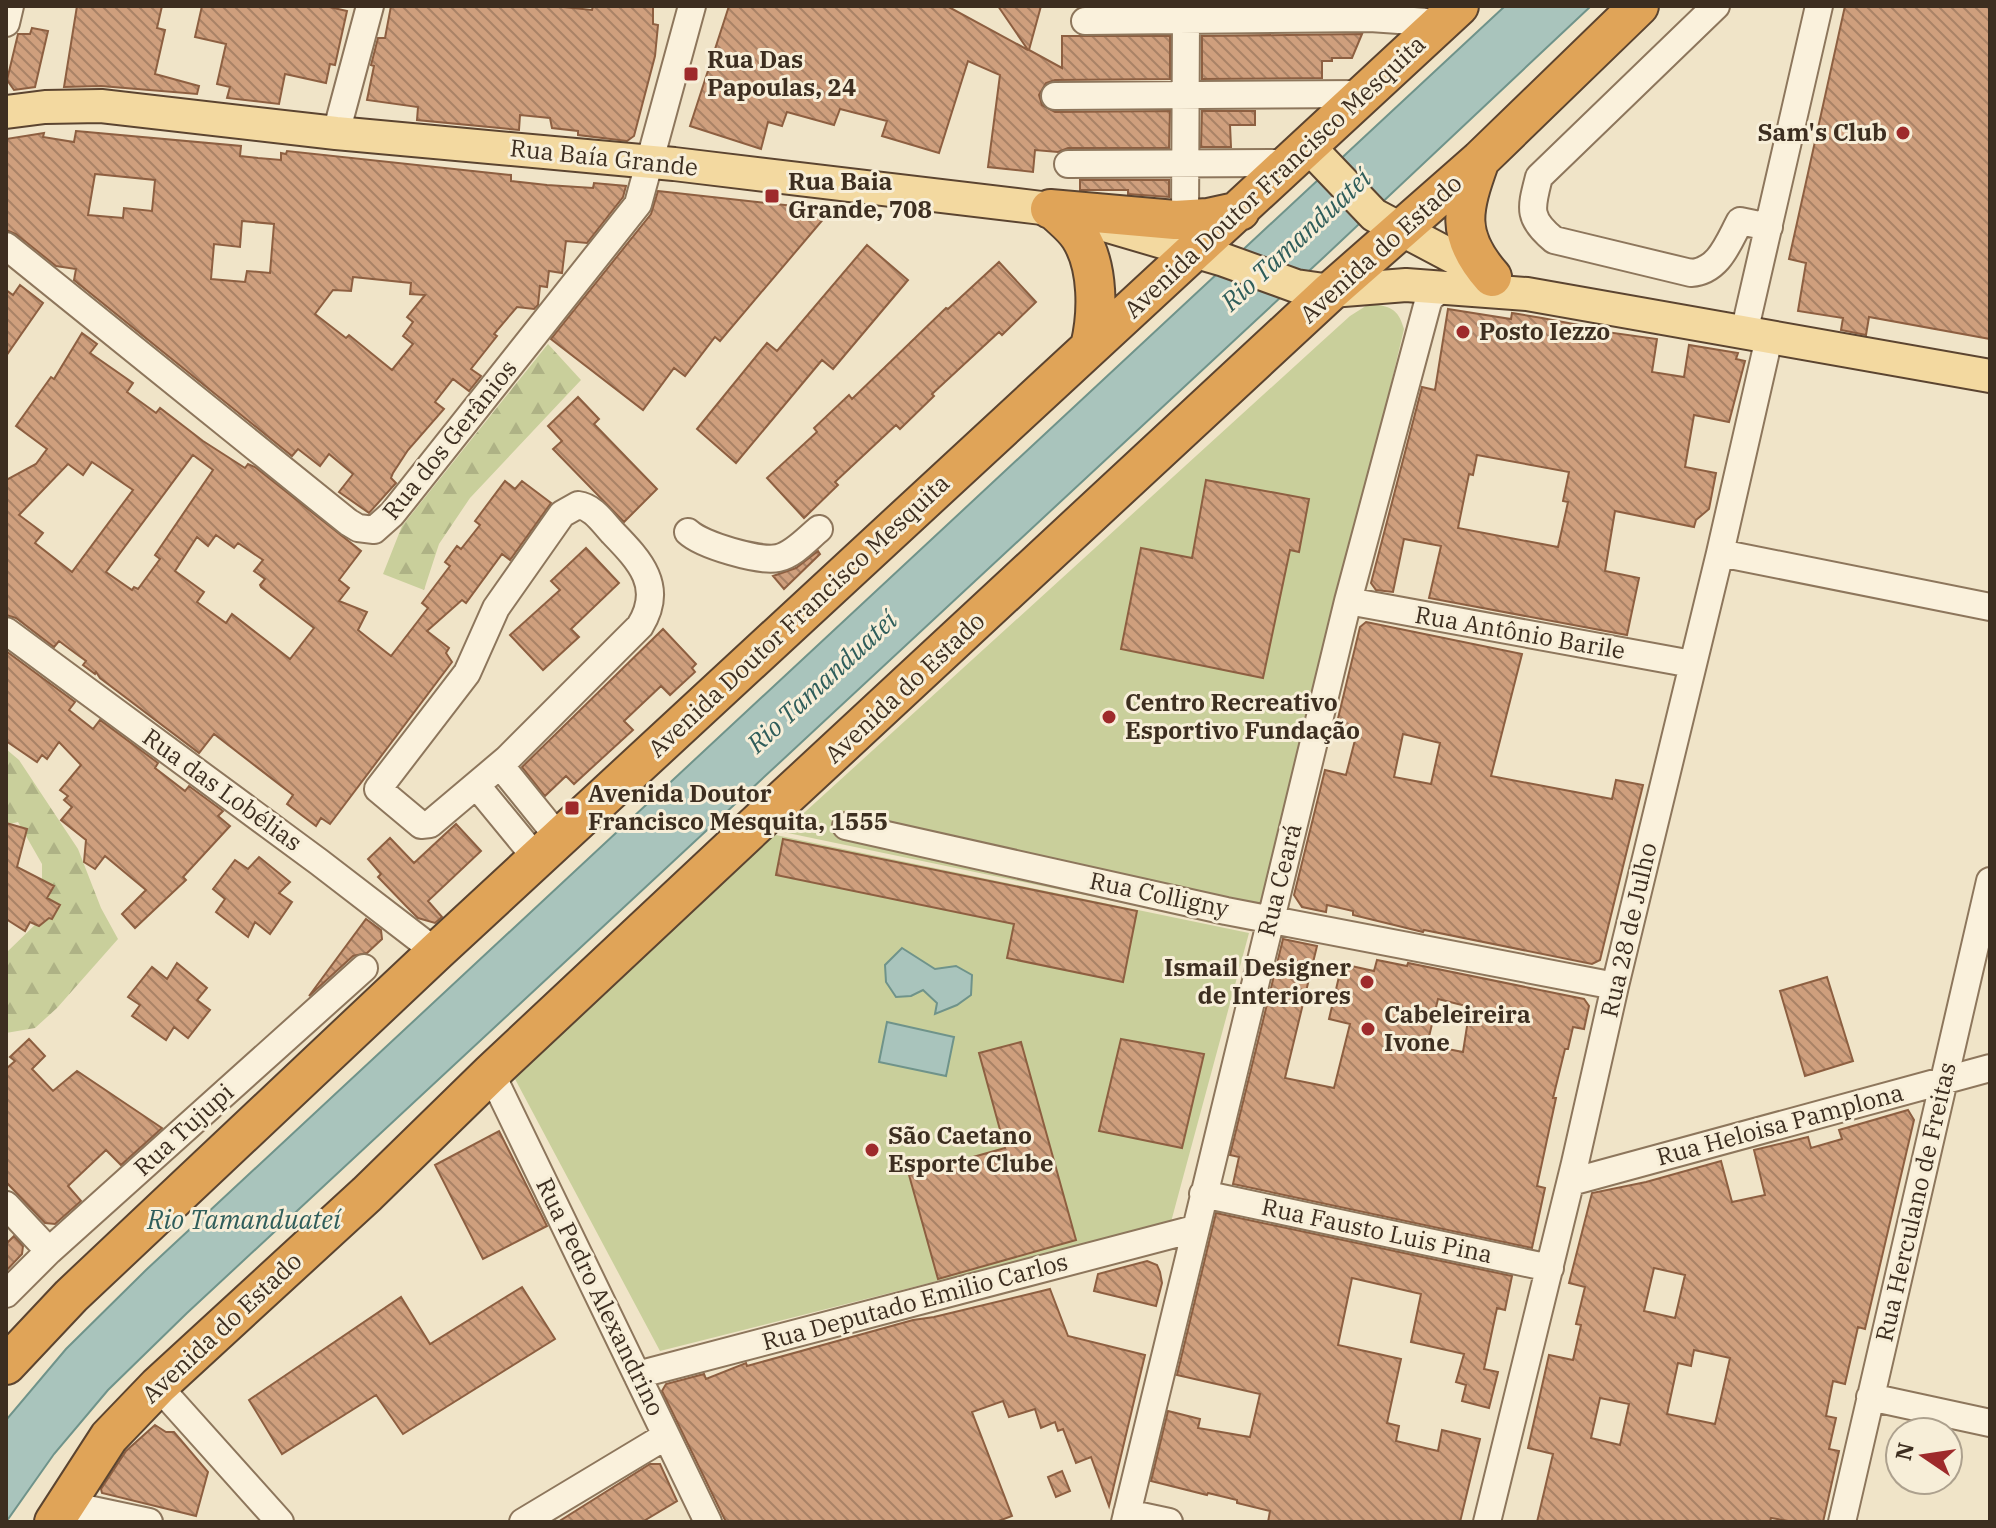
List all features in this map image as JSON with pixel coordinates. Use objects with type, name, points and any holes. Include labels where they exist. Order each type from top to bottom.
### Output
[{"type":"highway","name":"Avenida do Estado","points":[[59,1513],[109,1437],[158,1386],[367,1194],[1313,288],[1388,222],[1480,160],[1639,6]]},
{"type":"highway","name":"Avenida Doutor Francisco Mesquita","points":[[6,1365],[71,1296],[436,952],[1202,243],[1310,159],[1364,94],[1450,14]]},
{"type":"highway","points":[[1480,160],[1470,193],[1465,227],[1474,256],[1492,277]]},
{"type":"highway","points":[[1052,210],[1202,243]]},
{"type":"highway","points":[[1052,210],[1072,226],[1082,240],[1093,275],[1095,317],[1090,347]]},
{"type":"main road","name":"Rua Baía Grande","points":[[6,112],[45,107],[101,106],[336,133],[650,162],[1052,210]]},
{"type":"main road","points":[[1310,159],[1388,222],[1527,294]]},
{"type":"main road","points":[[1202,243],[1313,288],[1444,287],[1527,294],[1990,376]]},
{"type":"street","points":[[6,23],[10,6]]},
{"type":"street","points":[[336,133],[370,6]]},
{"type":"street","name":"Rua dos Gerânios","points":[[6,246],[348,522],[368,531],[380,526],[392,514],[638,204],[692,6]]},
{"type":"street","points":[[1716,6],[1539,177],[1532,201],[1533,215],[1538,227],[1554,240],[1691,273],[1701,272],[1718,260],[1740,221],[1769,227]]},
{"type":"street","name":"Rua 28 de Julho","points":[[1487,1522],[1720,553],[1757,336],[1769,227],[1819,6]]},
{"type":"street","points":[[1085,21],[1370,18],[1450,14]]},
{"type":"street","points":[[1186,18],[1185,162],[1202,243]]},
{"type":"street","points":[[1055,96],[1364,94]]},
{"type":"street","points":[[1068,164],[1310,159]]},
{"type":"street","points":[[1387,286],[1404,297],[1411,306],[1421,332]]},
{"type":"street","name":"Rua Ceará","points":[[1118,1519],[1203,1194],[1348,601],[1431,297],[1444,287]]},
{"type":"street","points":[[585,506],[637,558],[647,575],[650,590],[647,615],[640,626],[500,765],[425,826],[378,789],[467,673],[496,608],[562,514],[570,508],[585,506]]},
{"type":"street","points":[[688,532],[701,541],[768,558],[788,554],[819,529]]},
{"type":"street","points":[[1720,553],[1990,607]]},
{"type":"street","name":"Rua Antônio Barile","points":[[1348,601],[1692,664]]},
{"type":"street","name":"Rua das Lobélias","points":[[6,631],[436,952]]},
{"type":"street","points":[[500,765],[548,849]]},
{"type":"street","points":[[477,786],[548,849]]},
{"type":"street","name":"Rua Colligny","points":[[846,826],[1270,919],[1615,986]]},
{"type":"street","name":"Rua Herculano de Freitas","points":[[1842,1522],[1990,881]]},
{"type":"street","name":"Rua Tujupi","points":[[6,1294],[49,1251],[364,968]]},
{"type":"street","name":"Rua Heloisa Pamplona","points":[[1573,1172],[1990,1068]]},
{"type":"street","name":"Rua Pedro Alexandrino","points":[[491,1073],[708,1522]]},
{"type":"street","name":"Rua Fausto Luis Pina","points":[[1203,1194],[1550,1268]]},
{"type":"street","points":[[6,1205],[49,1251]]},
{"type":"street","name":"Rua Deputado Emilio Carlos","points":[[637,1375],[1194,1229]]},
{"type":"street","points":[[158,1386],[280,1522]]},
{"type":"street","points":[[1870,1397],[1990,1423]]},
{"type":"street","points":[[523,1522],[666,1436]]},
{"type":"street","points":[[59,1513],[149,1522]]},
{"type":"street","points":[[1118,1519],[1169,1522]]},
{"type":"green space","name":"Centro Recreativo Esportivo Fundação","points":[[1369,304],[1392,309],[1404,329],[1339,603],[1253,930],[783,832],[1350,316]]},
{"type":"green space","points":[[548,344],[581,380],[470,498],[439,544],[424,590],[383,574],[402,526]]},
{"type":"green space","points":[[6,749],[19,760],[78,849],[101,908],[118,939],[57,1008],[35,1028],[6,1033],[6,953],[42,918],[42,864],[18,822],[6,825]]},
{"type":"green space","name":"São Caetano Esporte Clube","points":[[771,834],[1249,933],[1171,1222],[660,1351],[515,1079]]},
{"type":"water","name":"Rio Tamanduateí","points":[[1505,6],[1591,6],[187,1313],[108,1390],[54,1454],[6,1522],[6,1420],[66,1349],[146,1270]]},
{"type":"water","points":[[902,948],[935,969],[956,966],[972,975],[971,995],[935,1014],[937,1003],[923,990],[911,996],[896,997],[886,982],[885,965]]},
{"type":"water","points":[[887,1022],[954,1037],[946,1076],[879,1062]]},
{"type":"building","points":[[77,6],[162,6],[157,28],[165,30],[155,74],[199,86],[197,94],[101,86],[64,87]]},
{"type":"building","points":[[202,6],[325,6],[347,11],[335,65],[330,64],[326,83],[285,74],[279,104],[227,98],[230,87],[217,84],[226,44],[195,37]]},
{"type":"building","points":[[391,6],[554,6],[592,10],[593,6],[653,6],[653,24],[658,25],[655,56],[634,136],[627,141],[578,135],[578,131],[552,128],[550,118],[520,115],[519,130],[417,120],[418,107],[367,100],[374,66],[371,65],[378,38],[385,38]]},
{"type":"building","points":[[729,6],[947,6],[1028,50],[998,6],[1041,6],[1029,50],[1062,68],[1062,36],[1170,36],[1170,79],[1055,80],[1046,83],[1039,95],[1042,105],[1055,112],[1170,111],[1169,148],[1035,150],[1033,172],[988,167],[1000,75],[968,61],[939,153],[882,136],[887,121],[840,109],[834,125],[787,112],[782,126],[768,122],[761,149],[690,126]]},
{"type":"building","name":"Sam's Club","points":[[1845,6],[1990,6],[1990,339],[1869,317],[1866,335],[1841,330],[1843,318],[1798,311],[1806,263],[1789,259]]},
{"type":"building","points":[[32,28],[48,31],[35,87],[14,90],[7,80],[18,34],[30,34]]},
{"type":"building","points":[[1362,34],[1352,58],[1322,61],[1322,78],[1202,79],[1202,36]]},
{"type":"building","points":[[1202,111],[1255,111],[1255,125],[1230,125],[1231,147],[1201,147]]},
{"type":"building","points":[[76,131],[241,146],[240,156],[258,158],[281,160],[281,153],[286,154],[287,151],[511,175],[511,181],[547,185],[593,188],[594,183],[626,186],[623,197],[587,243],[566,241],[562,273],[549,271],[547,287],[540,286],[538,305],[534,309],[517,307],[494,334],[497,336],[471,369],[481,376],[469,391],[453,379],[435,402],[444,409],[408,450],[391,478],[396,483],[369,513],[339,492],[353,474],[329,454],[320,466],[298,449],[292,456],[74,280],[76,269],[56,266],[16,234],[6,230],[6,139],[44,133],[43,137],[74,142]],"holes":[[[95,174],[155,180],[152,211],[124,208],[123,218],[88,215]],[[242,221],[274,224],[270,273],[247,271],[245,282],[211,279],[214,244],[240,247]],[[353,277],[411,283],[410,294],[425,295],[407,317],[413,322],[403,336],[413,344],[392,370],[349,335],[346,338],[315,314],[333,290],[351,291]]]},
{"type":"building","points":[[1080,180],[1169,180],[1169,197],[1128,194],[1128,190],[1080,190]]},
{"type":"building","points":[[658,191],[831,210],[720,341],[715,337],[685,376],[674,368],[643,410],[551,339],[651,214]]},
{"type":"building","points":[[867,245],[908,280],[833,369],[822,360],[736,463],[697,429],[767,343],[777,351]]},
{"type":"building","points":[[999,262],[1036,302],[932,394],[934,396],[900,429],[896,425],[835,482],[838,485],[804,518],[767,478],[817,432],[814,428],[849,395],[852,399],[946,308]]},
{"type":"building","points":[[20,285],[43,303],[6,356],[6,290],[13,295]]},
{"type":"building","points":[[1448,309],[1511,319],[1512,313],[1657,339],[1652,372],[1684,377],[1689,345],[1738,353],[1736,359],[1745,361],[1729,422],[1694,415],[1685,467],[1716,473],[1709,509],[1696,520],[1694,527],[1615,511],[1605,571],[1639,578],[1627,635],[1429,598],[1441,546],[1404,539],[1393,592],[1376,590],[1371,583],[1422,387],[1435,390]],"holes":[[[1477,455],[1569,472],[1563,501],[1568,502],[1558,547],[1458,528],[1469,474],[1473,475]]]},
{"type":"building","points":[[82,333],[97,344],[90,353],[133,383],[127,392],[156,413],[160,408],[245,468],[248,464],[255,467],[361,551],[339,580],[349,588],[339,601],[367,612],[358,630],[391,656],[428,608],[422,603],[450,566],[445,562],[457,546],[461,549],[480,525],[475,521],[505,481],[515,489],[522,481],[551,503],[510,560],[502,554],[466,603],[462,600],[427,631],[449,648],[446,653],[452,662],[330,824],[321,818],[316,826],[287,804],[293,795],[214,734],[199,753],[83,665],[86,661],[59,641],[54,647],[16,618],[6,615],[6,480],[36,464],[47,449],[16,426],[51,377],[54,379]],"holes":[[[193,455],[213,470],[155,555],[160,559],[138,589],[134,587],[132,590],[106,572]],[[92,462],[133,490],[72,572],[35,543],[43,533],[19,515],[68,464],[83,475]],[[216,535],[234,548],[238,543],[263,560],[254,571],[265,579],[261,587],[314,628],[290,659],[232,614],[226,623],[197,602],[204,592],[175,571],[197,537],[208,546]]]},
{"type":"building","points":[[578,397],[599,419],[594,424],[657,489],[624,522],[553,449],[562,441],[548,426]]},
{"type":"building","points":[[1206,480],[1309,499],[1299,552],[1290,550],[1263,678],[1121,649],[1141,548],[1192,558]]},
{"type":"building","points":[[586,548],[619,583],[571,629],[579,637],[543,670],[510,635],[560,590],[551,581]]},
{"type":"building","points":[[818,551],[820,554],[784,589],[773,576],[796,568]]},
{"type":"building","points":[[1366,622],[1522,654],[1491,776],[1612,799],[1616,780],[1643,785],[1600,960],[1592,964],[1423,932],[1353,915],[1353,911],[1327,905],[1326,912],[1302,907],[1294,895],[1325,770],[1346,775],[1355,740],[1334,735],[1360,627]],"holes":[[[1403,734],[1440,743],[1431,784],[1394,777]]]},
{"type":"building","points":[[663,629],[696,664],[692,668],[695,672],[670,695],[661,686],[624,721],[633,730],[574,784],[566,776],[545,796],[522,767]]},
{"type":"building","points":[[6,651],[75,702],[69,710],[93,729],[100,720],[158,763],[155,768],[185,791],[189,786],[223,811],[218,816],[230,826],[183,877],[186,880],[135,928],[122,914],[146,890],[105,856],[95,869],[84,862],[86,840],[61,820],[72,807],[64,800],[68,796],[60,790],[81,765],[59,742],[47,759],[42,755],[37,762],[6,741]]},
{"type":"building","points":[[6,823],[27,829],[17,867],[54,886],[47,898],[60,905],[52,919],[39,926],[30,922],[25,931],[6,919]]},
{"type":"building","points":[[456,824],[481,851],[428,901],[442,917],[435,923],[418,918],[378,877],[381,874],[368,859],[390,838],[414,863]]},
{"type":"building","points":[[783,839],[1137,911],[1123,982],[1007,958],[1014,924],[776,875]]},
{"type":"building","points":[[259,857],[290,882],[279,893],[292,902],[270,934],[255,922],[248,937],[216,912],[225,899],[213,889],[235,860],[248,869]]},
{"type":"building","points":[[366,919],[381,930],[382,939],[367,953],[353,956],[309,996]]},
{"type":"building","points":[[1283,939],[1317,946],[1285,1078],[1334,1088],[1350,1024],[1329,1019],[1342,964],[1374,971],[1377,960],[1407,966],[1408,963],[1584,999],[1589,1006],[1584,1029],[1573,1027],[1553,1098],[1556,1098],[1537,1186],[1545,1188],[1532,1248],[1233,1184],[1239,1157],[1230,1155]],"holes":[[[1438,999],[1470,1007],[1463,1052],[1427,1045]]]},
{"type":"building","points":[[177,963],[207,988],[197,1000],[210,1010],[188,1038],[174,1027],[166,1040],[132,1016],[140,1005],[128,997],[152,967],[167,979]]},
{"type":"building","points":[[1827,977],[1853,1061],[1805,1076],[1780,991]]},
{"type":"building","points":[[29,1039],[45,1056],[32,1069],[53,1091],[77,1071],[162,1128],[121,1165],[106,1150],[68,1186],[81,1201],[55,1224],[45,1223],[6,1182],[6,1069],[15,1061],[10,1057]]},
{"type":"building","points":[[1121,1039],[1204,1054],[1182,1148],[1099,1131]]},
{"type":"building","points":[[1021,1042],[1076,1240],[938,1279],[909,1175],[1005,1148],[979,1053]]},
{"type":"building","points":[[1908,1110],[1914,1120],[1865,1329],[1858,1327],[1845,1384],[1833,1381],[1826,1416],[1836,1418],[1829,1449],[1839,1451],[1823,1522],[1771,1518],[1770,1522],[1537,1522],[1553,1454],[1528,1448],[1549,1355],[1573,1360],[1581,1325],[1576,1324],[1585,1287],[1569,1283],[1592,1193],[1721,1161],[1732,1202],[1765,1195],[1754,1150],[1808,1137],[1811,1148],[1842,1139],[1839,1130]],"holes":[[[1654,1268],[1685,1275],[1675,1318],[1644,1311]],[[1694,1350],[1730,1358],[1715,1424],[1667,1414],[1678,1363],[1691,1366]],[[1600,1398],[1629,1404],[1620,1445],[1591,1438]]]},
{"type":"building","points":[[499,1131],[547,1226],[483,1259],[435,1165]]},
{"type":"building","points":[[1216,1213],[1512,1276],[1505,1310],[1497,1308],[1484,1369],[1498,1372],[1489,1408],[1462,1401],[1466,1385],[1456,1382],[1464,1354],[1411,1342],[1421,1294],[1352,1278],[1338,1345],[1401,1359],[1387,1423],[1399,1426],[1396,1441],[1438,1451],[1442,1430],[1480,1439],[1460,1522],[1268,1522],[1270,1511],[1237,1503],[1237,1500],[1151,1481],[1168,1411],[1200,1419],[1198,1428],[1250,1437],[1260,1394],[1177,1375]]},
{"type":"building","points":[[14,1236],[23,1246],[22,1254],[6,1271],[6,1244]]},
{"type":"building","points":[[1147,1261],[1157,1265],[1160,1272],[1162,1283],[1156,1306],[1094,1291],[1098,1274]]},
{"type":"building","points":[[522,1287],[555,1339],[403,1434],[376,1395],[282,1454],[249,1400],[401,1297],[430,1344]]},
{"type":"building","points":[[1050,1289],[1068,1336],[1145,1355],[1109,1506],[1091,1457],[1076,1463],[1063,1429],[1058,1431],[1055,1422],[1041,1428],[1035,1409],[1009,1417],[1003,1401],[972,1412],[1012,1516],[996,1522],[726,1522],[662,1391],[666,1384],[704,1374],[706,1379],[746,1363],[747,1366],[913,1320]]},
{"type":"building","points":[[155,1425],[166,1432],[174,1432],[208,1472],[196,1516],[102,1493],[101,1489],[126,1451]]},
{"type":"building","points":[[650,1464],[660,1464],[677,1501],[642,1522],[558,1522]]},
{"type":"building","points":[[1062,1471],[1070,1491],[1056,1497],[1048,1477]]},
{"type":"place","name":"Rua Das Papoulas, 24","points":[[691,74]]},
{"type":"place","name":"Sam's Club","points":[[1903,133]]},
{"type":"place","name":"Rua Baia Grande, 708","points":[[772,196]]},
{"type":"place","name":"Posto Iezzo","points":[[1463,332]]},
{"type":"place","name":"Centro Recreativo Esportivo Fundação","points":[[1109,717]]},
{"type":"place","name":"Avenida Doutor Francisco Mesquita, 1555","points":[[572,808]]},
{"type":"place","name":"Ismail Designer de Interiores","points":[[1367,982]]},
{"type":"place","name":"Cabeleireira Ivone","points":[[1368,1029]]},
{"type":"place","name":"São Caetano Esporte Clube","points":[[872,1150]]}]
